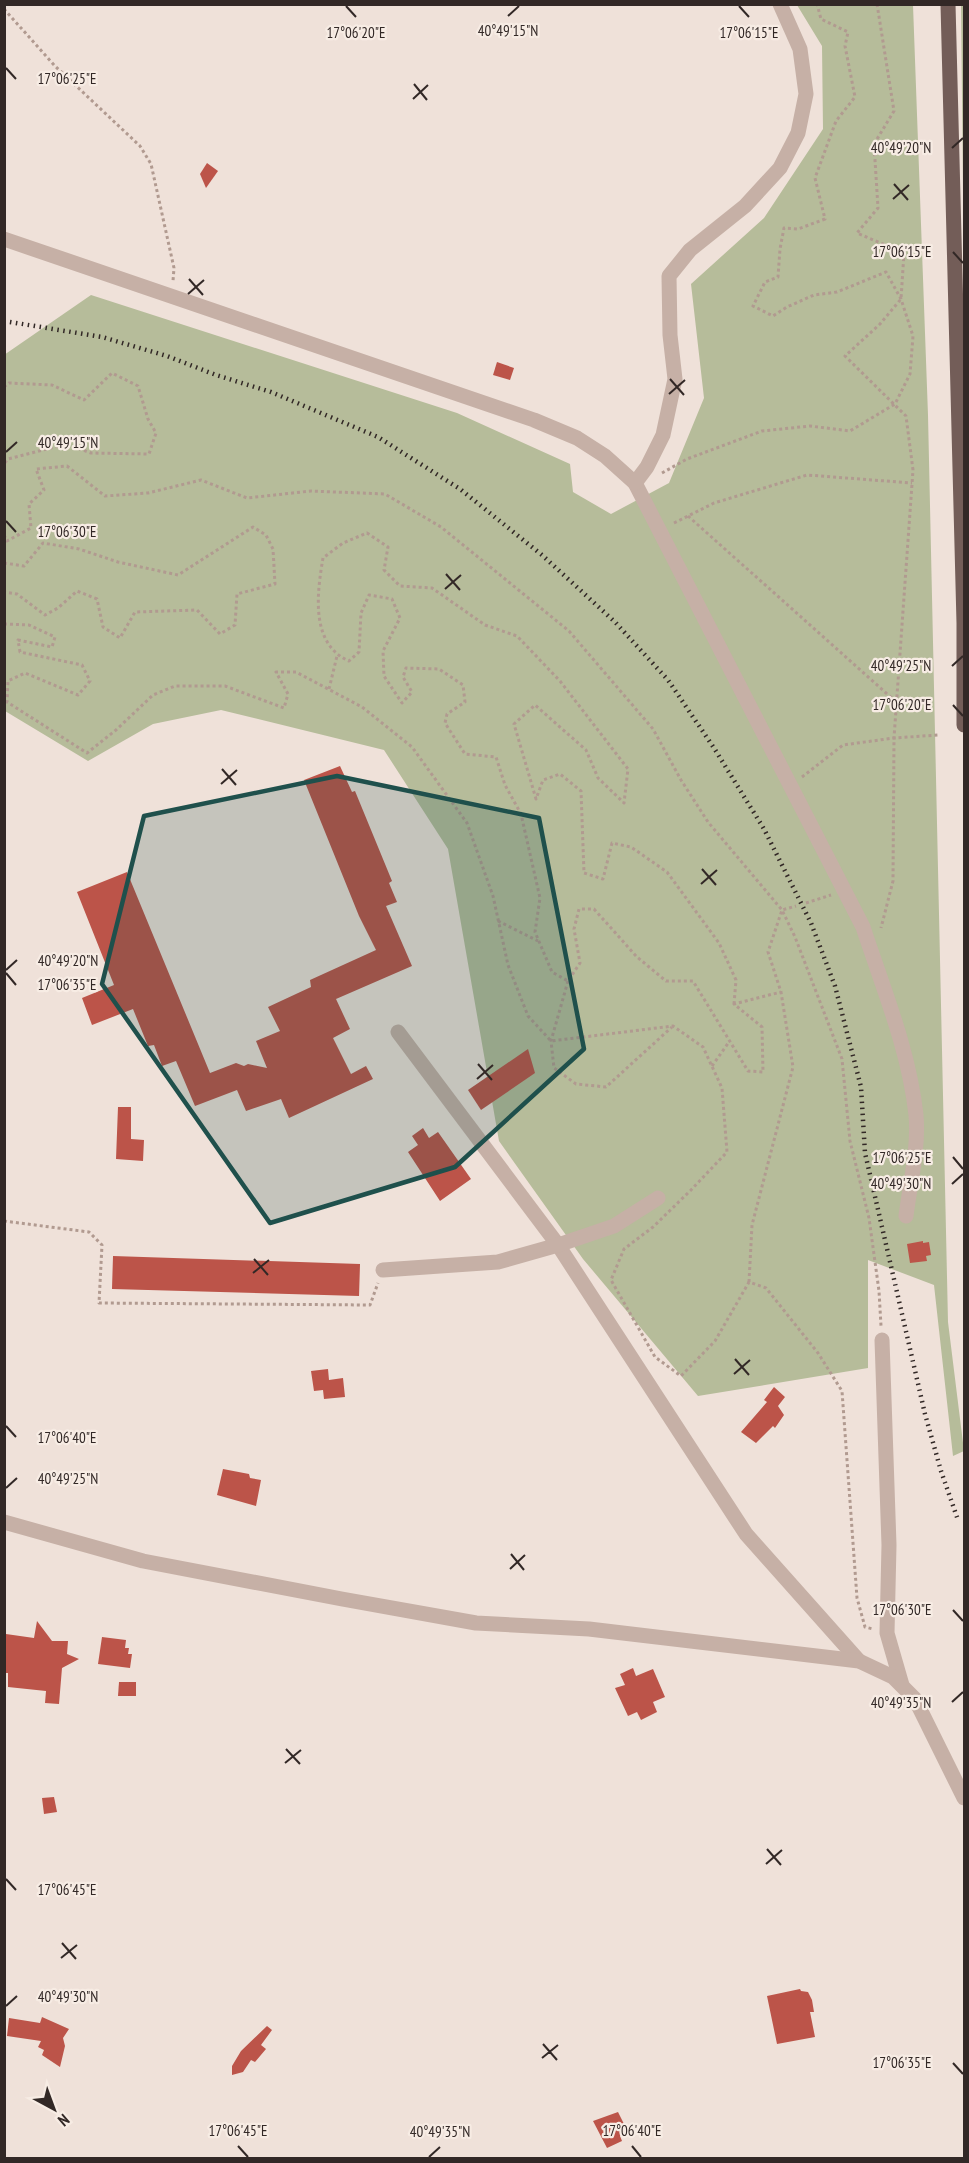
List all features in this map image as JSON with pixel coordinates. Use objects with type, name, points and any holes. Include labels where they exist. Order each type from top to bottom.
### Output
[{"type":"main road","points":[[948,4],[964,623],[964,725]]},
{"type":"street","points":[[637,486],[663,435],[675,379],[670,335],[669,276],[690,250],[752,198],[780,168],[798,133],[806,94],[800,49],[780,4]]},
{"type":"street","points":[[4,239],[534,420],[577,438],[605,456],[637,486],[863,927],[906,1062],[916,1116],[915,1149],[906,1216]]},
{"type":"street","points":[[398,1032],[558,1245],[746,1534],[859,1661]]},
{"type":"street","points":[[383,1270],[498,1262],[614,1226],[658,1198]]},
{"type":"street","points":[[882,1340],[890,1545],[887,1633],[903,1687]]},
{"type":"street","points":[[4,1522],[143,1560],[476,1623],[589,1629],[859,1661],[892,1677],[915,1699],[964,1798]]},
{"type":"path","points":[[637,486],[687,459],[762,431],[810,426],[850,431],[894,404],[910,374],[913,336],[901,299],[886,272],[837,292],[814,295],[787,306],[773,316],[753,306],[765,282],[778,277],[784,228],[798,229],[825,219],[815,178],[836,121],[855,97],[845,46],[848,32],[821,19],[817,4]]},
{"type":"path","points":[[873,958],[893,881],[894,738],[913,470],[906,416],[845,356],[880,324],[901,299],[904,253],[857,233],[878,208],[874,144],[894,111],[877,4]]},
{"type":"path","points":[[4,9],[55,66],[140,146],[151,164],[174,268],[172,297]]},
{"type":"path","points":[[4,387],[9,383],[52,385],[84,400],[112,373],[138,386],[148,419],[156,433],[149,454],[91,453],[66,444],[8,459],[4,464]]},
{"type":"path","points":[[4,536],[8,541],[31,528],[28,504],[44,490],[36,469],[67,466],[105,496],[148,494],[201,480],[247,498],[311,491],[385,494],[441,527],[568,631],[653,729],[681,780],[708,822],[782,910],[795,937],[842,1059],[850,1141],[869,1218],[879,1291],[882,1340]]},
{"type":"path","points":[[659,530],[714,503],[807,475],[912,483]]},
{"type":"path","points":[[688,516],[896,702]]},
{"type":"path","points":[[4,563],[24,566],[43,543],[79,549],[118,562],[178,574],[253,527],[266,535],[273,549],[276,584],[237,594],[235,625],[220,634],[197,610],[135,612],[120,638],[103,627],[97,599],[78,591],[58,608],[45,615],[16,594],[4,592]]},
{"type":"path","points":[[568,981],[552,972],[535,932],[540,898],[520,814],[505,785],[496,757],[465,754],[445,723],[447,714],[465,702],[463,685],[439,669],[406,668],[403,677],[412,692],[402,703],[384,676],[383,651],[400,618],[392,599],[369,595],[361,613],[359,652],[349,661],[337,656],[322,633],[318,591],[323,558],[343,543],[367,533],[388,547],[384,570],[400,586],[432,588],[485,625],[518,636],[560,681],[628,769],[624,803],[598,778],[586,750],[535,705],[514,724],[536,799],[543,780],[560,774],[581,791],[585,873],[603,879],[612,843],[631,847],[667,872],[719,943],[736,980],[734,1004]]},
{"type":"path","points":[[4,624],[29,625],[55,637],[52,647],[18,640],[20,651],[82,665],[90,681],[78,695],[25,673],[9,681],[7,702],[87,753],[116,730],[153,695],[174,686],[225,686],[284,708],[288,694],[276,672],[296,672],[362,707],[412,747],[467,823],[493,896],[507,965],[528,1016],[551,1041]]},
{"type":"path","points":[[329,690],[337,656]]},
{"type":"path","points":[[790,786],[843,745],[938,735]]},
{"type":"path","points":[[806,903],[845,892]]},
{"type":"path","points":[[782,910],[796,906]]},
{"type":"path","points":[[673,1026],[606,1088],[576,1084],[554,1068],[551,1041],[568,981],[580,963],[574,929],[579,909],[594,909],[637,957],[666,981],[693,981],[748,1071],[763,1072],[762,1027],[734,1004]]},
{"type":"path","points":[[551,1041],[673,1026],[703,1047],[722,1088],[727,1152],[668,1212],[624,1249],[611,1280],[655,1358],[681,1376],[715,1341],[748,1282],[752,1225],[793,1067],[781,992],[768,952],[782,910]]},
{"type":"path","points":[[498,921],[539,942]]},
{"type":"path","points":[[734,1004],[781,992]]},
{"type":"path","points":[[712,1066],[729,1042]]},
{"type":"path","points":[[4,1221],[89,1232],[102,1245],[99,1302],[369,1305],[383,1270]]},
{"type":"path","points":[[748,1282],[766,1288],[818,1353],[842,1391],[857,1598],[865,1627],[887,1633]]},
{"type":"highlighted area","points":[[337,776],[539,818],[584,1049],[455,1167],[270,1223],[102,984],[144,816]]},
{"type":"green space","points":[[797,5],[913,5],[928,415],[948,1322],[964,1451],[953,1456],[934,1285],[868,1260],[868,1368],[698,1396],[583,1259],[499,1141],[448,849],[384,750],[221,710],[153,724],[88,761],[5,711],[4,355],[91,295],[457,413],[570,464],[573,492],[611,514],[669,483],[704,398],[691,284],[764,218],[823,129],[822,46]]},
{"type":"green space","points":[[961,5],[964,5],[964,286]]},
{"type":"building","points":[[207,163],[218,171],[206,188],[200,174]]},
{"type":"building","points":[[497,362],[514,368],[510,380],[493,375]]},
{"type":"building","points":[[340,766],[352,792],[355,791],[392,881],[389,883],[397,902],[386,906],[412,966],[336,999],[350,1029],[333,1038],[351,1074],[366,1066],[373,1079],[289,1118],[281,1099],[246,1111],[237,1090],[195,1106],[176,1061],[162,1066],[154,1045],[148,1046],[133,1009],[92,1025],[82,998],[114,985],[77,892],[127,872],[210,1073],[236,1063],[267,1068],[256,1041],[280,1031],[268,1007],[311,987],[310,980],[376,950],[359,916],[304,780]]},
{"type":"building","points":[[528,1049],[535,1073],[481,1110],[468,1090]]},
{"type":"building","points":[[118,1107],[131,1107],[131,1139],[144,1140],[143,1161],[116,1159]]},
{"type":"building","points":[[423,1128],[429,1138],[438,1132],[471,1179],[440,1201],[408,1152],[418,1145],[412,1136]]},
{"type":"building","points":[[923,1241],[923,1243],[929,1242],[931,1255],[926,1256],[927,1261],[910,1263],[907,1244]]},
{"type":"building","points":[[113,1256],[360,1264],[359,1296],[112,1289]]},
{"type":"building","points":[[328,1369],[329,1380],[343,1378],[345,1397],[324,1399],[323,1390],[314,1391],[311,1371]]},
{"type":"building","points":[[774,1387],[785,1397],[778,1406],[784,1415],[775,1428],[773,1426],[756,1443],[741,1432],[767,1402],[764,1400]]},
{"type":"building","points":[[223,1469],[249,1474],[250,1478],[261,1480],[256,1506],[217,1495]]},
{"type":"building","points":[[37,1621],[52,1641],[68,1641],[67,1654],[79,1659],[62,1668],[59,1704],[45,1703],[46,1691],[8,1687],[8,1673],[4,1673],[4,1637],[6,1634],[34,1638]]},
{"type":"building","points":[[102,1637],[126,1640],[125,1648],[129,1648],[128,1654],[132,1654],[130,1668],[98,1664]]},
{"type":"building","points":[[633,1668],[636,1676],[653,1669],[665,1697],[653,1702],[657,1712],[641,1720],[637,1712],[628,1716],[615,1688],[625,1685],[620,1674]]},
{"type":"building","points":[[119,1682],[136,1682],[136,1696],[118,1696]]},
{"type":"building","points":[[54,1797],[57,1812],[44,1814],[42,1798]]},
{"type":"building","points":[[800,1989],[808,1992],[812,2000],[814,2012],[810,2012],[815,2037],[777,2044],[767,1996]]},
{"type":"building","points":[[42,2017],[69,2029],[63,2038],[65,2046],[60,2067],[42,2055],[44,2050],[38,2047],[41,2041],[7,2036],[9,2018],[40,2023]]},
{"type":"building","points":[[267,2026],[272,2030],[261,2045],[266,2049],[255,2062],[251,2060],[243,2072],[232,2075],[232,2066],[241,2051]]},
{"type":"building","points":[[618,2112],[628,2132],[620,2136],[622,2141],[607,2148],[593,2121]]},
{"type":"railway","points":[[4,321],[102,337],[167,356],[216,375],[271,392],[378,437],[460,489],[542,555],[615,622],[668,680],[714,748],[764,829],[811,923],[835,986],[861,1087],[865,1153],[925,1414],[958,1520]]}]
